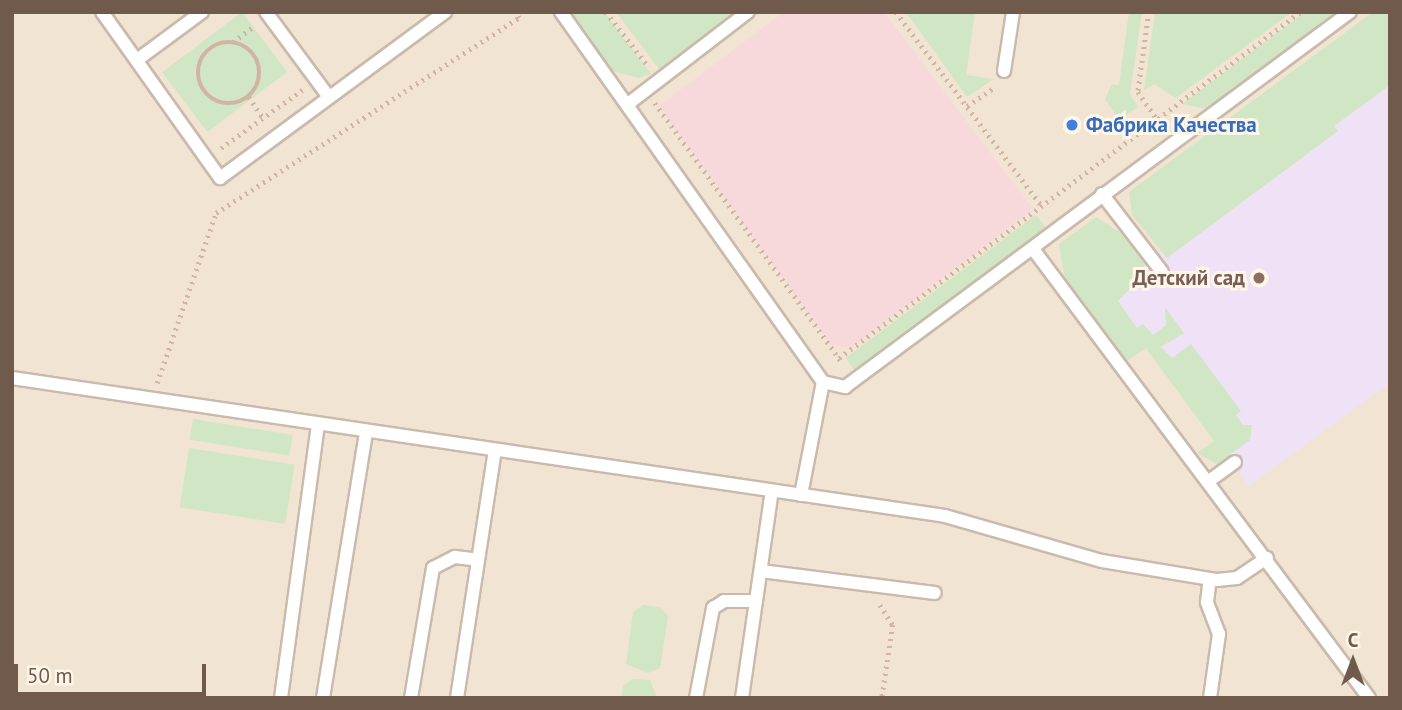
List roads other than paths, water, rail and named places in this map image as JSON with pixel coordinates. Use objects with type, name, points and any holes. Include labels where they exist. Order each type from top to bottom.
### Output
[{"type":"lane","points":[[137,60],[202,12]]},
{"type":"lane","points":[[104,13],[220,178],[445,12]]},
{"type":"lane","points":[[561,12],[823,382],[801,495]]},
{"type":"lane","points":[[628,104],[748,12]]},
{"type":"lane","points":[[1004,71],[1013,12]]},
{"type":"lane","points":[[823,382],[854,385],[1102,194],[1350,12]]},
{"type":"lane","points":[[268,14],[330,97]]},
{"type":"lane","points":[[1102,194],[1162,272]]},
{"type":"lane","points":[[1033,248],[1267,558],[1363,694]]},
{"type":"lane","points":[[12,378],[946,516],[1101,561],[1210,579],[1237,578],[1267,558]]},
{"type":"lane","points":[[281,698],[318,425]]},
{"type":"lane","points":[[323,698],[366,432]]},
{"type":"lane","points":[[457,698],[495,451]]},
{"type":"lane","points":[[1209,481],[1235,462]]},
{"type":"lane","points":[[742,698],[772,491]]},
{"type":"lane","points":[[411,698],[433,568],[455,557],[478,560]]},
{"type":"lane","points":[[761,570],[935,593]]},
{"type":"lane","points":[[1210,579],[1207,602],[1219,634],[1210,698]]},
{"type":"lane","points":[[696,698],[713,608],[738,599],[756,601]]},
{"type":"place","name":"Фабрика Качества","points":[[1072,125]]},
{"type":"place","name":"Детский сад","points":[[1259,278]]}]
